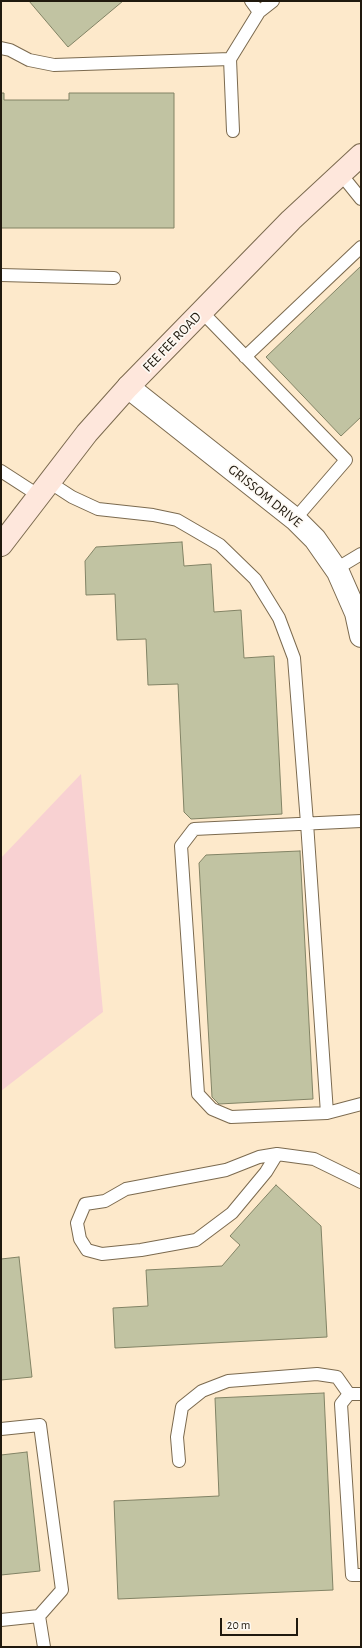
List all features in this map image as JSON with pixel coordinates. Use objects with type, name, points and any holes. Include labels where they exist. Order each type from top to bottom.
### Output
[{"type":"street","name":"FEE FEE ROAD","points":[[1,545],[87,433],[128,387],[291,220],[361,155]]},
{"type":"street","name":"GRISSOM DRIVE","points":[[128,387],[295,519],[315,539],[336,569],[356,613],[361,636]]},
{"type":"lane","points":[[251,1],[259,12]]},
{"type":"lane","points":[[233,131],[230,59],[259,12],[273,1]]},
{"type":"lane","points":[[1,48],[10,50],[29,60],[54,65],[230,59]]},
{"type":"lane","points":[[340,173],[361,199]]},
{"type":"lane","points":[[245,357],[361,247]]},
{"type":"lane","points":[[1,275],[114,278]]},
{"type":"lane","points":[[201,311],[346,460],[295,519]]},
{"type":"lane","points":[[1,471],[72,497],[98,509],[153,515],[177,520],[220,545],[255,579],[279,618],[294,658],[327,1113]]},
{"type":"lane","points":[[336,569],[361,554]]},
{"type":"lane","points":[[361,821],[194,829],[181,846],[198,1094],[212,1109],[231,1117],[327,1113],[361,1104]]},
{"type":"lane","points":[[277,1154],[266,1172],[232,1213],[196,1240],[141,1250],[102,1254],[87,1250],[80,1239],[77,1223],[85,1204],[105,1201],[126,1189],[226,1170],[259,1157],[277,1154],[314,1159],[361,1182]]},
{"type":"lane","points":[[178,1461],[177,1437],[182,1407],[202,1391],[228,1381],[317,1374],[337,1377],[355,1394],[341,1404],[356,1575]]},
{"type":"lane","points":[[1,1429],[40,1425],[62,1590],[39,1616],[1,1620]]},
{"type":"lane","points":[[39,1616],[44,1647]]},
{"type":"shaded area","points":[[81,774],[103,1012],[1,1091],[1,858]]},
{"type":"building","points":[[29,1],[123,1],[68,47]]},
{"type":"building","points":[[1,93],[4,93],[4,100],[69,100],[69,93],[174,93],[174,228],[1,228]]},
{"type":"building","points":[[361,266],[361,417],[341,436],[266,357]]},
{"type":"building","points":[[182,542],[184,566],[211,564],[214,612],[241,610],[244,658],[274,656],[282,814],[191,819],[184,812],[178,684],[148,685],[146,639],[117,640],[115,594],[86,595],[85,561],[96,547]]},
{"type":"building","points":[[300,851],[313,1099],[219,1104],[212,1097],[199,863],[206,855]]},
{"type":"building","points":[[276,1185],[321,1226],[327,1337],[115,1348],[113,1308],[148,1306],[146,1270],[222,1266],[240,1245],[230,1236]]},
{"type":"building","points":[[19,1257],[32,1377],[1,1380],[1,1259]]},
{"type":"building","points":[[324,1393],[333,1590],[118,1599],[114,1501],[219,1496],[215,1398]]},
{"type":"building","points":[[27,1452],[40,1571],[1,1575],[1,1455]]}]
